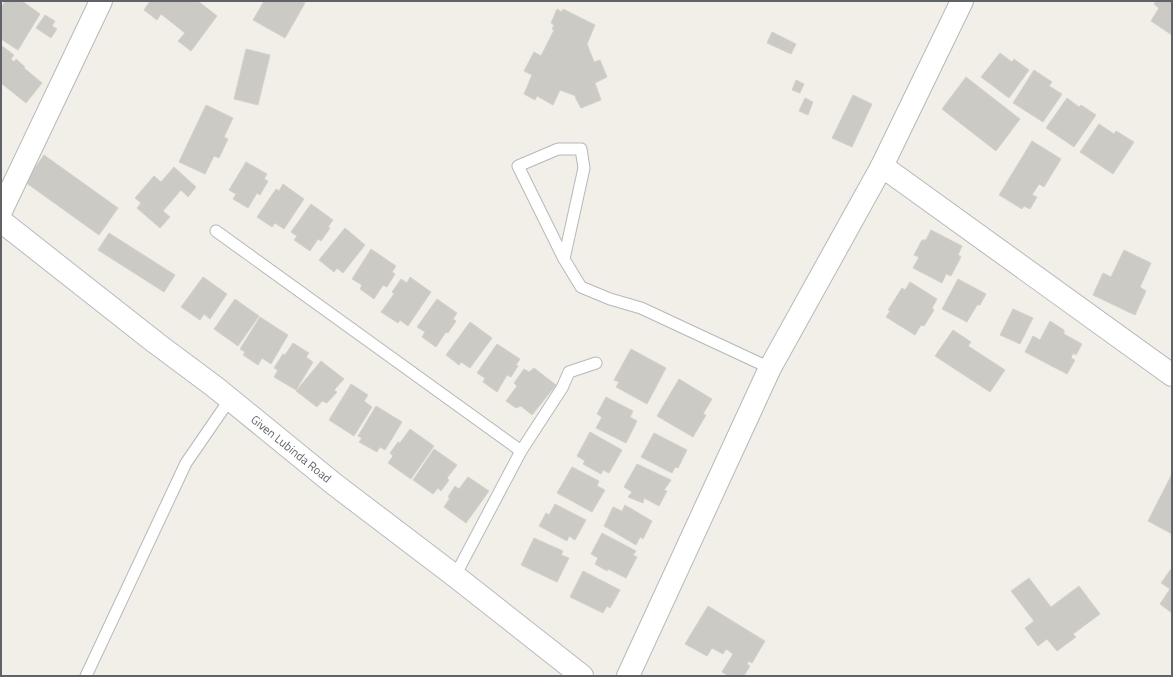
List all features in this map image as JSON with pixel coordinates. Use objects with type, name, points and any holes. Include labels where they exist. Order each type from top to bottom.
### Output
[{"type":"street","points":[[1,211],[101,1]]},
{"type":"street","points":[[628,676],[770,368],[882,166],[962,1]]},
{"type":"street","points":[[882,166],[1172,375]]},
{"type":"street","name":"Given Lubinda Road","points":[[1,221],[230,399],[334,484],[455,576],[582,676]]},
{"type":"lane","points":[[564,259],[584,168],[581,149],[558,149],[518,166],[564,259],[581,287],[610,299],[641,308],[770,368]]},
{"type":"lane","points":[[216,232],[521,451]]},
{"type":"lane","points":[[455,576],[521,451],[562,388],[569,372],[596,363]]},
{"type":"lane","points":[[86,676],[186,463],[230,399]]},
{"type":"building","points":[[5,1],[22,1],[40,14],[18,50],[1,39],[1,8]]},
{"type":"building","points":[[150,1],[198,1],[217,16],[191,51],[178,41],[185,33],[161,14],[157,20],[144,10]]},
{"type":"building","points":[[264,1],[301,1],[305,3],[285,38],[253,20]]},
{"type":"building","points":[[1156,1],[1172,1],[1172,35],[1151,21],[1159,8],[1154,4]]},
{"type":"building","points":[[557,9],[562,12],[563,9],[595,25],[587,44],[594,62],[600,60],[607,77],[595,83],[601,100],[581,108],[575,97],[576,96],[560,90],[553,105],[537,96],[535,100],[524,94],[532,75],[524,71],[534,52],[541,56],[554,30],[552,29],[554,25],[551,23]]},
{"type":"building","points":[[45,15],[55,21],[52,26],[57,29],[51,38],[36,28]]},
{"type":"building","points":[[772,32],[796,44],[791,54],[767,43]]},
{"type":"building","points":[[2,46],[14,55],[11,59],[14,62],[16,59],[42,83],[26,103],[1,83]]},
{"type":"building","points":[[246,49],[270,55],[258,105],[234,99]]},
{"type":"building","points":[[1000,53],[1012,62],[1014,59],[1029,70],[1009,98],[981,77]]},
{"type":"building","points":[[1034,70],[1052,82],[1049,86],[1062,94],[1043,122],[1013,103]]},
{"type":"building","points":[[966,77],[1020,119],[996,151],[942,109]]},
{"type":"building","points":[[796,80],[804,84],[800,93],[792,90]]},
{"type":"building","points":[[853,95],[872,104],[852,147],[832,138]]},
{"type":"building","points":[[805,98],[813,102],[808,115],[799,111]]},
{"type":"building","points":[[1067,98],[1079,107],[1081,105],[1096,115],[1074,147],[1046,128]]},
{"type":"building","points":[[206,105],[233,118],[224,137],[228,139],[219,158],[214,156],[205,174],[179,162]]},
{"type":"building","points":[[1099,124],[1114,134],[1116,131],[1134,142],[1113,174],[1080,152]]},
{"type":"building","points":[[1032,141],[1061,159],[1044,187],[1039,184],[1032,195],[1037,197],[1030,209],[1024,206],[1022,209],[999,195]]},
{"type":"building","points":[[44,155],[118,208],[99,235],[25,182]]},
{"type":"building","points":[[246,162],[267,174],[264,179],[268,181],[260,195],[257,193],[248,208],[233,199],[236,194],[229,190]]},
{"type":"building","points":[[174,167],[196,187],[188,197],[181,190],[163,211],[170,217],[160,228],[137,208],[141,203],[135,198],[154,176],[161,182]]},
{"type":"building","points":[[283,184],[304,199],[284,229],[275,223],[272,227],[257,217],[276,189],[279,191]]},
{"type":"building","points":[[311,204],[333,220],[328,227],[330,228],[321,241],[318,239],[310,251],[294,240],[297,236],[291,232]]},
{"type":"building","points":[[345,228],[365,245],[343,273],[337,268],[334,272],[319,260]]},
{"type":"building","points":[[931,230],[962,246],[958,255],[961,257],[951,276],[946,274],[942,283],[913,268],[919,257],[914,255],[922,240],[926,240]]},
{"type":"building","points":[[109,233],[175,275],[164,292],[98,250]]},
{"type":"building","points":[[371,249],[396,266],[392,272],[395,274],[387,287],[383,285],[374,299],[360,289],[362,285],[352,279]]},
{"type":"building","points":[[1124,250],[1151,263],[1140,287],[1146,291],[1135,315],[1093,295],[1103,273],[1111,277]]},
{"type":"building","points":[[203,277],[227,294],[210,319],[204,314],[200,320],[181,307]]},
{"type":"building","points":[[410,277],[431,292],[408,326],[400,320],[398,323],[381,312],[394,294],[392,292],[401,279],[407,283]]},
{"type":"building","points":[[958,279],[986,294],[980,305],[977,305],[967,322],[942,309]]},
{"type":"building","points":[[910,282],[937,299],[932,308],[934,310],[924,326],[921,325],[915,335],[886,317],[890,311],[888,310],[902,288],[905,290]]},
{"type":"building","points":[[235,299],[259,316],[238,346],[214,329]]},
{"type":"building","points":[[437,299],[457,313],[453,319],[456,321],[448,333],[446,332],[436,347],[422,337],[425,332],[417,327]]},
{"type":"building","points":[[1013,309],[1033,318],[1020,344],[1000,335]]},
{"type":"building","points":[[260,317],[288,335],[271,364],[262,358],[258,365],[243,355],[245,352],[240,349]]},
{"type":"building","points":[[1050,321],[1064,330],[1064,334],[1082,344],[1076,355],[1073,353],[1071,358],[1075,360],[1067,374],[1025,352],[1033,336],[1040,340]]},
{"type":"building","points":[[470,322],[492,338],[470,368],[461,362],[459,365],[446,355]]},
{"type":"building","points":[[953,330],[971,342],[968,346],[1005,370],[990,392],[935,356]]},
{"type":"building","points":[[293,343],[309,353],[306,357],[313,362],[296,390],[274,377],[278,370],[274,368],[283,354],[285,355]]},
{"type":"building","points":[[497,344],[520,359],[516,365],[518,366],[511,377],[507,375],[497,392],[483,382],[485,378],[477,373]]},
{"type":"building","points":[[631,349],[666,368],[647,404],[616,387],[619,382],[614,380]]},
{"type":"building","points":[[321,361],[344,379],[334,390],[337,392],[327,403],[322,401],[317,407],[296,391]]},
{"type":"building","points":[[534,368],[556,385],[532,415],[521,406],[516,408],[506,401],[517,386],[514,383],[524,369],[529,372]]},
{"type":"building","points":[[679,379],[712,399],[703,414],[706,415],[693,437],[657,416]]},
{"type":"building","points":[[351,384],[368,395],[364,401],[372,407],[354,436],[329,420]]},
{"type":"building","points":[[606,397],[633,411],[630,417],[637,421],[626,443],[596,428],[602,417],[597,414]]},
{"type":"building","points":[[376,406],[402,422],[385,450],[380,447],[377,452],[359,442],[362,438],[358,436]]},
{"type":"building","points":[[410,429],[434,446],[411,479],[388,463],[393,456],[390,453],[398,442],[400,443]]},
{"type":"building","points":[[590,432],[622,450],[609,473],[603,470],[601,474],[583,464],[585,461],[577,456]]},
{"type":"building","points":[[654,433],[687,450],[678,468],[675,467],[672,473],[641,457]]},
{"type":"building","points":[[434,449],[457,465],[447,478],[449,480],[441,491],[438,488],[433,494],[413,480]]},
{"type":"building","points":[[637,464],[671,480],[664,490],[667,491],[659,506],[644,498],[643,503],[628,497],[632,492],[624,487]]},
{"type":"building","points":[[572,467],[599,481],[597,486],[605,490],[592,512],[557,493]]},
{"type":"building","points":[[1172,474],[1172,534],[1148,521]]},
{"type":"building","points":[[468,477],[489,491],[466,523],[444,507],[455,486],[459,489]]},
{"type":"building","points":[[555,504],[586,520],[575,540],[569,536],[567,541],[539,526],[546,513],[549,515]]},
{"type":"building","points":[[625,505],[652,521],[643,539],[640,537],[636,545],[604,526],[613,507],[622,511]]},
{"type":"building","points":[[602,533],[636,551],[633,555],[637,557],[626,578],[608,569],[607,571],[595,564],[598,558],[591,554]]},
{"type":"building","points":[[534,538],[563,551],[561,555],[569,558],[557,582],[521,565]]},
{"type":"building","points":[[1171,569],[1172,613],[1160,604],[1170,589],[1161,583]]},
{"type":"building","points":[[583,571],[620,590],[610,608],[607,606],[603,613],[570,597]]},
{"type":"building","points":[[1029,578],[1051,607],[1079,586],[1100,614],[1073,634],[1076,637],[1057,651],[1047,639],[1038,646],[1025,628],[1034,621],[1011,591]]},
{"type":"building","points":[[708,606],[765,641],[752,663],[749,661],[747,664],[750,666],[744,676],[729,676],[722,672],[733,654],[726,649],[723,654],[712,648],[707,656],[685,644]]}]
